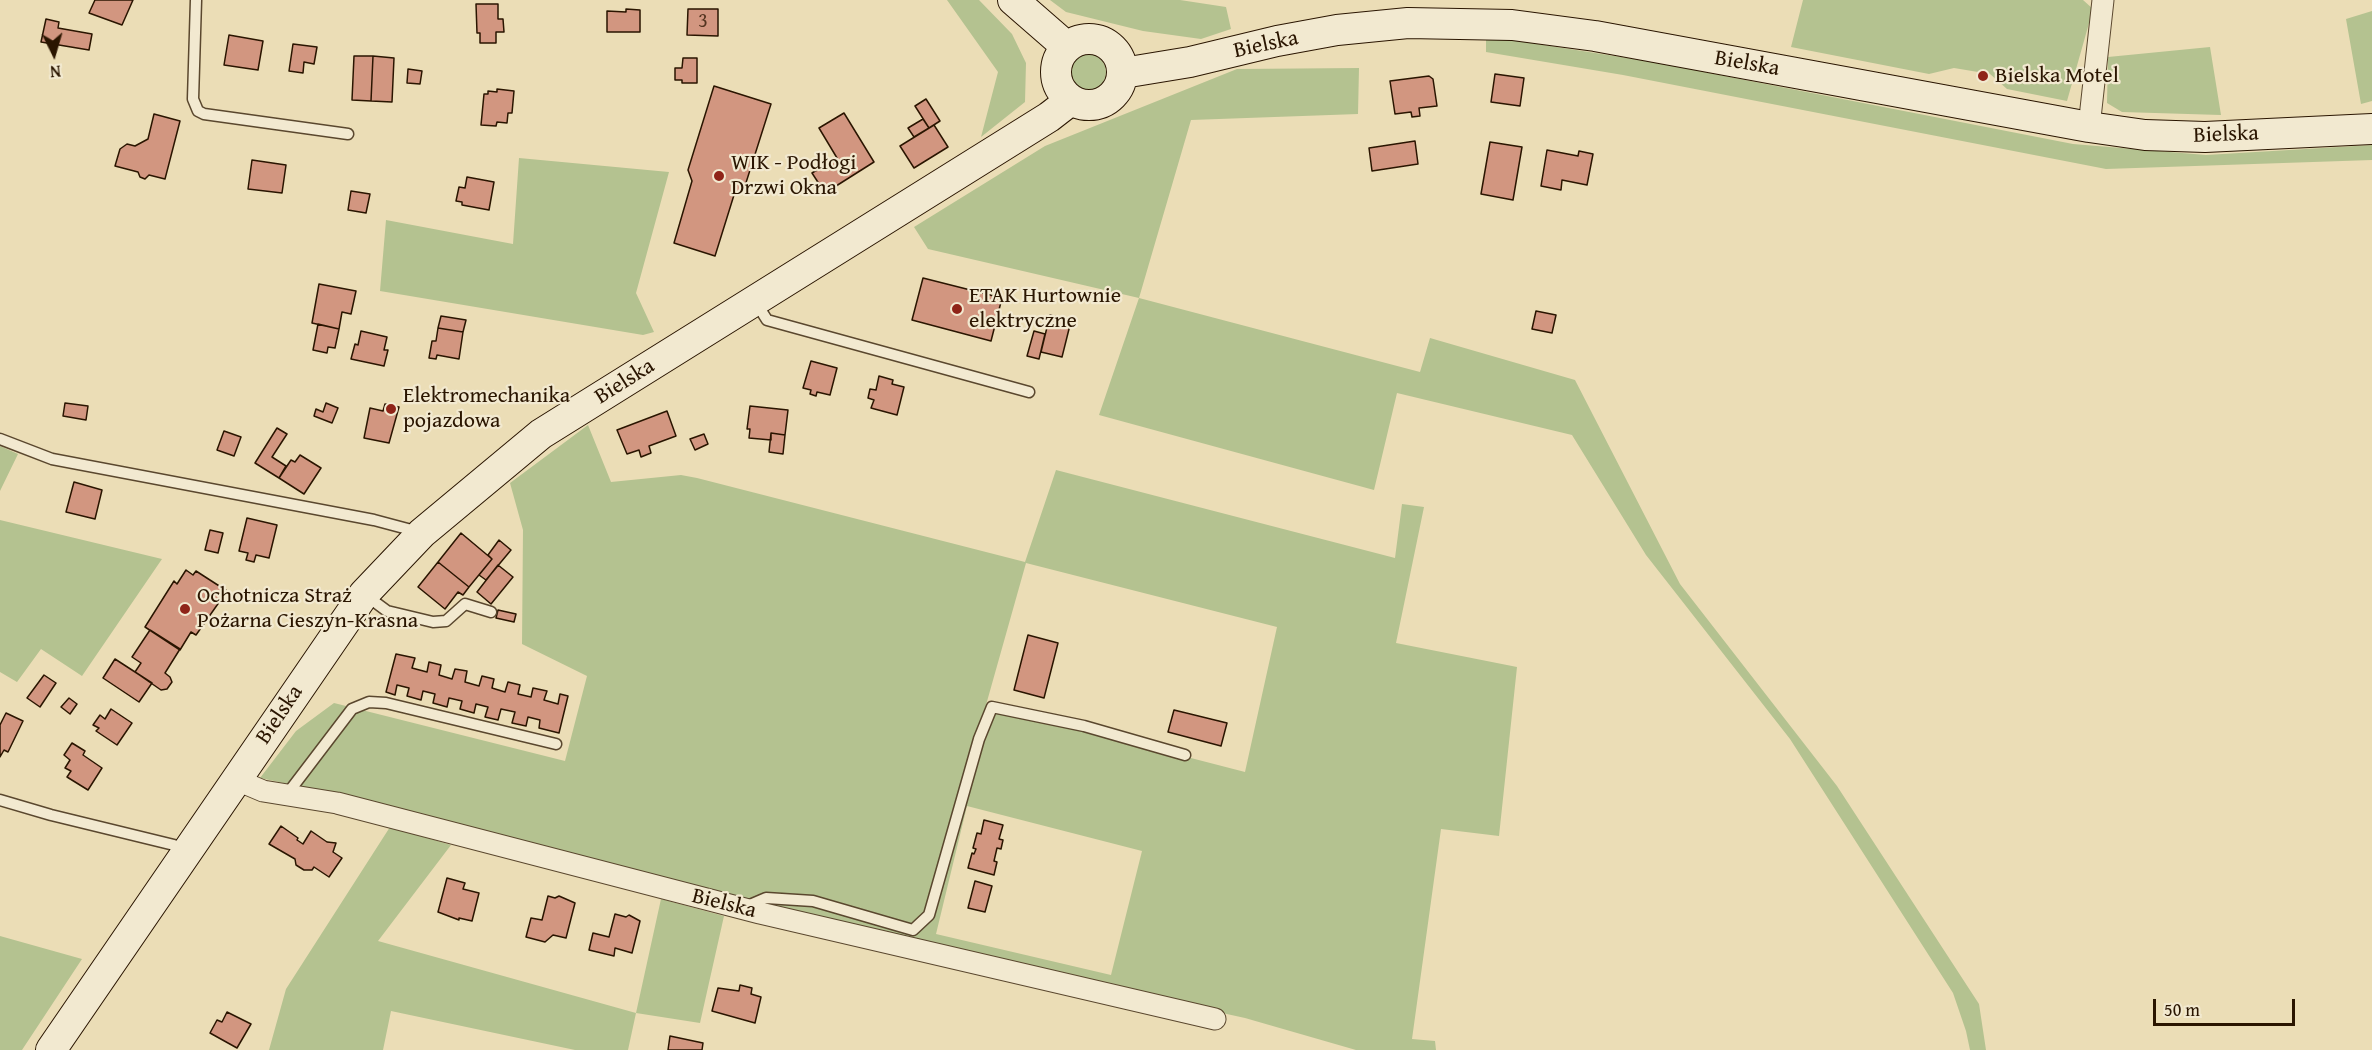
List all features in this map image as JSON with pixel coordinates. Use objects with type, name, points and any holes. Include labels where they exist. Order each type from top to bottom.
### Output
[{"type":"street","points":[[1012,0],[1067,47]]},
{"type":"street","points":[[2089,127],[2102,1]]},
{"type":"street","name":"Bielska","points":[[1123,73],[1190,62],[1277,41],[1337,30],[1408,23],[1512,25],[1595,36],[2089,127],[2145,135],[2205,137],[2372,129]]},
{"type":"street","points":[[1087,38],[1098,39],[1116,52],[1123,73],[1116,92],[1109,99],[1090,105],[1071,100],[1063,93],[1056,74],[1057,64],[1067,47],[1087,38]]},
{"type":"street","name":"Bielska","points":[[51,1050],[237,780],[317,659],[364,594],[422,533],[541,434],[1050,117],[1071,100]]},
{"type":"street","name":"Bielska","points":[[237,780],[263,790],[337,803],[741,908],[1215,1019]]},
{"type":"lane","points":[[196,0],[193,99],[198,111],[204,114],[348,134]]},
{"type":"lane","points":[[755,301],[767,320],[810,330],[847,344],[1029,392]]},
{"type":"lane","points":[[0,439],[52,459],[374,520],[422,533]]},
{"type":"lane","points":[[364,594],[387,611],[433,622],[446,621],[465,604],[490,612]]},
{"type":"lane","points":[[288,794],[352,709],[369,702],[386,703],[556,744]]},
{"type":"lane","points":[[741,908],[766,898],[813,901],[913,930],[929,915],[979,739],[992,707],[1084,726],[1185,755]]},
{"type":"lane","points":[[0,800],[174,845],[187,852]]},
{"type":"green space","points":[[947,0],[979,0],[1012,34],[1026,63],[1025,102],[981,137],[998,72]]},
{"type":"green space","points":[[1050,0],[1180,0],[1226,7],[1231,29],[1201,39],[1143,31],[1066,12]]},
{"type":"green space","points":[[1803,0],[2083,0],[2093,9],[2067,101],[2007,89],[1990,74],[1954,68],[1929,74],[1791,47]]},
{"type":"green space","points":[[2372,11],[2372,101],[2361,104],[2346,19]]},
{"type":"green space","points":[[1486,36],[1653,62],[2073,144],[2206,155],[2372,145],[2372,160],[2106,169],[1623,75],[1486,52]]},
{"type":"green space","points":[[2210,47],[2221,115],[2122,112],[2107,103],[2108,57]]},
{"type":"green space","points":[[1088,54],[1101,59],[1106,72],[1101,85],[1088,90],[1075,85],[1070,72],[1075,59]]},
{"type":"green space","points":[[1359,68],[1358,114],[1191,120],[1139,298],[928,249],[914,227],[1045,146],[1237,69]]},
{"type":"green space","points":[[519,158],[669,172],[636,293],[654,332],[643,335],[380,291],[386,220],[513,244]]},
{"type":"green space","points":[[1139,298],[1420,372],[1430,338],[1575,380],[1680,584],[1837,786],[1979,1004],[1986,1050],[1970,1050],[1953,993],[1790,739],[1646,555],[1572,435],[1397,393],[1374,490],[1099,415]]},
{"type":"green space","points":[[588,425],[611,482],[681,475],[697,478],[1025,562],[1056,470],[1395,558],[1402,504],[1424,507],[1396,643],[1517,667],[1499,836],[1441,829],[1412,1039],[1435,1041],[1436,1050],[1356,1050],[1245,1018],[912,945],[770,910],[769,904],[724,895],[326,792],[260,778],[296,731],[334,703],[565,761],[587,676],[522,644],[523,530],[510,483]],"holes":[[[1026,563],[1277,627],[1245,772],[986,705]],[[967,806],[1142,851],[1111,975],[936,934]]]},
{"type":"green space","points":[[0,446],[18,454],[0,491]]},
{"type":"green space","points":[[0,520],[162,559],[82,676],[41,649],[17,682],[0,672]]},
{"type":"green space","points":[[390,827],[451,845],[378,941],[636,1013],[628,1050],[575,1050],[391,1011],[383,1050],[269,1050],[286,989]]},
{"type":"green space","points":[[661,899],[724,916],[700,1023],[636,1013]]},
{"type":"green space","points":[[0,936],[82,959],[22,1050],[0,1050]]},
{"type":"building","points":[[95,0],[133,0],[122,25],[89,13]]},
{"type":"building","points":[[476,4],[498,4],[498,19],[503,19],[504,32],[496,32],[496,43],[480,43],[480,33],[477,33]]},
{"type":"building","points":[[626,9],[640,10],[640,32],[607,32],[607,11],[626,12]]},
{"type":"building","points":[[688,9],[718,9],[718,36],[687,35]]},
{"type":"building","points":[[46,19],[59,22],[58,28],[92,34],[89,50],[41,42]]},
{"type":"building","points":[[229,35],[263,41],[258,70],[224,65]]},
{"type":"building","points":[[293,44],[317,47],[314,64],[304,62],[303,73],[289,71]]},
{"type":"building","points":[[354,56],[373,56],[371,101],[352,100]]},
{"type":"building","points":[[373,56],[394,58],[392,102],[371,101]]},
{"type":"building","points":[[683,58],[697,58],[697,83],[682,83],[682,80],[675,80],[675,68],[682,68]]},
{"type":"building","points":[[408,69],[422,71],[420,84],[407,83]]},
{"type":"building","points":[[1495,74],[1524,78],[1520,106],[1491,102]]},
{"type":"building","points":[[1429,76],[1433,79],[1437,106],[1419,108],[1420,116],[1412,117],[1411,112],[1395,114],[1390,81]]},
{"type":"building","name":"WIK - Podłogi Drzwi Okna","points":[[714,86],[771,104],[744,189],[734,195],[715,256],[674,243],[692,181],[688,170]]},
{"type":"building","points":[[497,89],[514,91],[512,113],[508,113],[507,123],[497,122],[496,126],[481,125],[484,94],[488,94],[488,91],[497,92]]},
{"type":"building","points":[[926,99],[940,121],[929,128],[915,106]]},
{"type":"building","points":[[844,113],[874,162],[825,193],[812,173],[837,158],[819,128]]},
{"type":"building","points":[[154,114],[180,121],[165,179],[149,175],[145,179],[140,177],[138,172],[115,166],[120,149],[127,144],[135,146],[148,139]]},
{"type":"building","points":[[923,119],[929,128],[914,137],[908,128]]},
{"type":"building","points":[[934,125],[948,147],[914,168],[900,146]]},
{"type":"building","points":[[1415,141],[1418,164],[1372,171],[1369,148]]},
{"type":"building","points":[[1490,142],[1522,147],[1513,200],[1481,194]]},
{"type":"building","points":[[1547,150],[1578,156],[1579,151],[1593,154],[1587,185],[1562,180],[1561,190],[1541,186]]},
{"type":"building","points":[[252,160],[286,165],[282,193],[248,189]]},
{"type":"building","points":[[467,177],[494,182],[489,210],[462,205],[462,202],[456,201],[459,187],[465,188]]},
{"type":"building","points":[[351,191],[370,194],[366,213],[348,210]]},
{"type":"building","name":"ETAK Hurtownie elektryczne","points":[[923,278],[1002,298],[991,341],[912,320]]},
{"type":"building","points":[[319,284],[356,291],[351,314],[342,312],[339,329],[312,323]]},
{"type":"building","points":[[1536,311],[1556,315],[1552,333],[1532,329]]},
{"type":"building","points":[[1050,315],[1071,321],[1062,357],[1041,352]]},
{"type":"building","points":[[441,316],[466,320],[463,332],[438,328]]},
{"type":"building","points":[[318,324],[339,329],[335,348],[328,347],[327,353],[313,350]]},
{"type":"building","points":[[438,328],[463,332],[459,359],[437,355],[436,359],[429,358],[432,341],[436,341]]},
{"type":"building","points":[[361,331],[387,337],[384,350],[388,350],[384,366],[351,359],[355,344],[358,345]]},
{"type":"building","points":[[1034,331],[1045,334],[1039,359],[1027,356]]},
{"type":"building","points":[[811,361],[837,368],[830,395],[817,392],[816,396],[810,394],[811,390],[803,388]]},
{"type":"building","points":[[879,376],[893,380],[892,384],[904,387],[897,415],[871,408],[874,400],[868,398],[870,389],[876,390]]},
{"type":"building","points":[[65,403],[88,406],[86,420],[63,416]]},
{"type":"building","points":[[326,403],[338,408],[332,423],[314,416],[316,409],[323,412]]},
{"type":"building","points":[[385,404],[399,407],[389,443],[364,438],[370,408],[383,411]]},
{"type":"building","points":[[750,406],[788,410],[785,435],[771,433],[771,440],[749,438],[750,429],[747,429]]},
{"type":"building","points":[[667,411],[676,436],[649,446],[651,453],[641,457],[639,450],[627,454],[617,430]]},
{"type":"building","points":[[277,428],[287,434],[272,457],[286,466],[279,478],[255,463]]},
{"type":"building","points":[[224,431],[241,437],[234,456],[217,450]]},
{"type":"building","points":[[771,433],[785,435],[783,454],[769,452]]},
{"type":"building","points":[[704,434],[708,444],[695,450],[690,439]]},
{"type":"building","points":[[300,455],[321,468],[304,494],[279,478],[291,460],[295,462]]},
{"type":"building","points":[[74,482],[102,490],[95,519],[66,512]]},
{"type":"building","points":[[247,518],[277,525],[269,558],[256,555],[254,562],[246,560],[248,553],[239,551]]},
{"type":"building","points":[[210,530],[223,533],[218,553],[205,550]]},
{"type":"building","points":[[461,533],[492,559],[469,587],[438,562]]},
{"type":"building","points":[[499,540],[511,550],[486,580],[479,575],[492,559],[488,555]]},
{"type":"building","points":[[438,562],[469,587],[463,595],[458,592],[445,609],[418,587]]},
{"type":"building","points":[[498,565],[513,577],[491,604],[477,592]]},
{"type":"building","name":"Ochotnicza Straż Pożarna Cieszyn-Krasna","points":[[186,570],[193,575],[196,571],[227,591],[196,635],[191,632],[180,650],[145,627],[174,581],[177,584]]},
{"type":"building","points":[[498,610],[516,614],[514,622],[496,618]]},
{"type":"building","points":[[150,630],[180,649],[165,673],[172,682],[167,689],[161,690],[135,672],[141,663],[132,657]]},
{"type":"building","points":[[1028,635],[1058,643],[1044,698],[1014,690]]},
{"type":"building","points":[[396,654],[415,658],[412,668],[427,672],[429,662],[441,665],[439,675],[452,679],[455,669],[467,671],[465,682],[479,686],[482,676],[494,679],[492,688],[505,692],[508,682],[520,685],[518,694],[531,697],[533,688],[547,691],[544,700],[558,704],[560,694],[568,696],[559,733],[539,728],[540,720],[528,717],[526,726],[512,723],[515,712],[501,709],[498,720],[485,717],[488,707],[476,704],[474,713],[460,709],[462,701],[449,698],[447,707],[433,703],[435,694],[423,691],[421,700],[407,696],[409,688],[397,685],[395,695],[386,692]]},
{"type":"building","points":[[115,659],[152,683],[139,702],[103,678]]},
{"type":"building","points":[[44,675],[56,683],[40,707],[27,698]]},
{"type":"building","points":[[69,698],[77,704],[70,714],[61,707]]},
{"type":"building","points":[[111,709],[132,723],[117,745],[96,731],[99,728],[93,725],[100,715],[105,719]]},
{"type":"building","points":[[1174,710],[1227,723],[1221,746],[1168,732]]},
{"type":"building","points":[[6,713],[23,721],[8,752],[4,750],[0,757],[0,725]]},
{"type":"building","points":[[72,743],[85,751],[83,755],[102,768],[88,790],[67,777],[71,771],[65,768],[70,760],[64,755]]},
{"type":"building","points":[[984,820],[1003,825],[999,839],[1003,840],[1001,849],[997,848],[994,875],[968,868],[972,853],[974,854],[976,849],[973,848],[977,833],[981,834]]},
{"type":"building","points":[[281,826],[303,844],[311,831],[327,842],[336,843],[333,852],[342,858],[329,877],[314,867],[312,870],[304,870],[296,865],[295,859],[269,844]]},
{"type":"building","points":[[447,878],[465,883],[463,889],[479,893],[472,921],[459,918],[459,920],[438,912]]},
{"type":"building","points":[[975,881],[992,886],[985,912],[968,908]]},
{"type":"building","points":[[548,896],[555,898],[559,896],[575,903],[566,938],[553,935],[545,942],[526,937],[531,918],[542,920]]},
{"type":"building","points":[[615,914],[626,917],[629,915],[640,921],[632,953],[615,948],[614,956],[589,950],[593,933],[609,937]]},
{"type":"building","points":[[740,985],[752,988],[751,994],[761,997],[755,1023],[712,1011],[718,988],[739,991]]},
{"type":"building","points":[[227,1012],[251,1024],[237,1048],[210,1033],[217,1020],[222,1022]]},
{"type":"building","points":[[670,1036],[703,1043],[702,1050],[668,1050]]},
{"type":"place","name":"Bielska Motel","points":[[1983,76]]},
{"type":"place","name":"WIK - Podłogi Drzwi Okna","points":[[719,176]]},
{"type":"place","name":"ETAK Hurtownie elektryczne","points":[[957,309]]},
{"type":"place","name":"Elektromechanika pojazdowa","points":[[391,409]]},
{"type":"place","name":"Ochotnicza Straż Pożarna Cieszyn-Krasna","points":[[185,609]]}]
